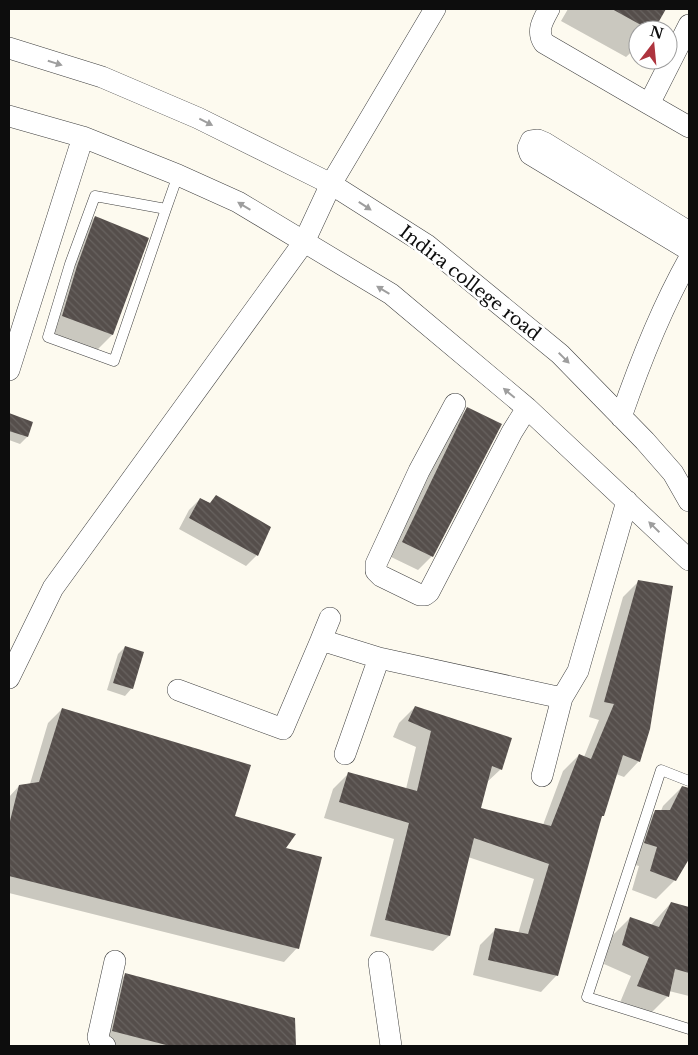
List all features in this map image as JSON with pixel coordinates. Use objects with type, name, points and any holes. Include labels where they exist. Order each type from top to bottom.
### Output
[{"type":"street","points":[[9,678],[53,588],[304,242],[331,184],[435,9]]},
{"type":"street","points":[[550,9],[540,25],[541,37],[544,43],[689,127]]},
{"type":"street","points":[[649,104],[689,25]]},
{"type":"street","name":"Indira college road","points":[[9,48],[102,77],[198,118],[331,184],[427,245],[560,354],[645,440],[673,474],[689,501]]},
{"type":"street","points":[[9,116],[83,137],[178,175],[238,202],[391,294],[527,408],[689,560]]},
{"type":"street","points":[[9,370],[83,137]]},
{"type":"street","points":[[689,232],[545,142],[531,141],[528,148],[530,154],[689,250]]},
{"type":"street","points":[[621,417],[638,368],[671,292],[689,259]]},
{"type":"street","points":[[456,404],[419,471],[376,564],[376,571],[381,576],[420,595],[426,595],[429,592],[512,432],[527,408]]},
{"type":"street","points":[[542,776],[562,698],[578,671],[627,501]]},
{"type":"street","points":[[178,690],[283,729],[330,618]]},
{"type":"street","points":[[321,640],[379,658],[562,698]]},
{"type":"street","points":[[345,754],[379,658]]},
{"type":"street","points":[[105,1046],[101,1044],[98,1037],[115,961]]},
{"type":"street","points":[[379,962],[391,1046]]},
{"type":"lane","points":[[166,209],[95,196],[70,264],[48,337],[114,361],[178,175]]},
{"type":"lane","points":[[689,781],[662,770],[587,997],[689,1029]]},
{"type":"building","points":[[612,9],[666,9],[660,20],[632,20]]},
{"type":"building","points":[[95,216],[149,238],[113,335],[62,316]]},
{"type":"building","points":[[467,407],[502,424],[433,557],[402,542]]},
{"type":"building","points":[[9,413],[33,422],[28,437],[9,431]]},
{"type":"building","points":[[216,495],[271,527],[258,556],[189,518],[200,498],[210,503]]},
{"type":"building","points":[[638,580],[673,586],[650,729],[640,762],[623,755],[604,816],[602,816],[558,976],[488,960],[495,928],[528,934],[549,864],[474,838],[450,936],[385,920],[409,823],[339,802],[348,772],[417,791],[431,731],[408,721],[415,706],[512,738],[502,770],[492,766],[481,808],[551,826],[579,754],[591,759],[614,704],[604,702]]},
{"type":"building","points":[[125,646],[144,652],[133,689],[113,683]]},
{"type":"building","points":[[62,708],[251,765],[235,816],[296,834],[286,848],[322,857],[299,949],[9,876],[9,825],[19,785],[39,782]]},
{"type":"building","points":[[682,786],[689,788],[689,859],[676,881],[650,871],[657,847],[644,843],[655,810],[670,810]]},
{"type":"building","points":[[671,902],[689,907],[689,973],[675,969],[669,997],[637,986],[649,957],[622,945],[630,917],[659,927]]},
{"type":"building","points":[[125,973],[295,1018],[296,1046],[170,1046],[112,1031]]}]
